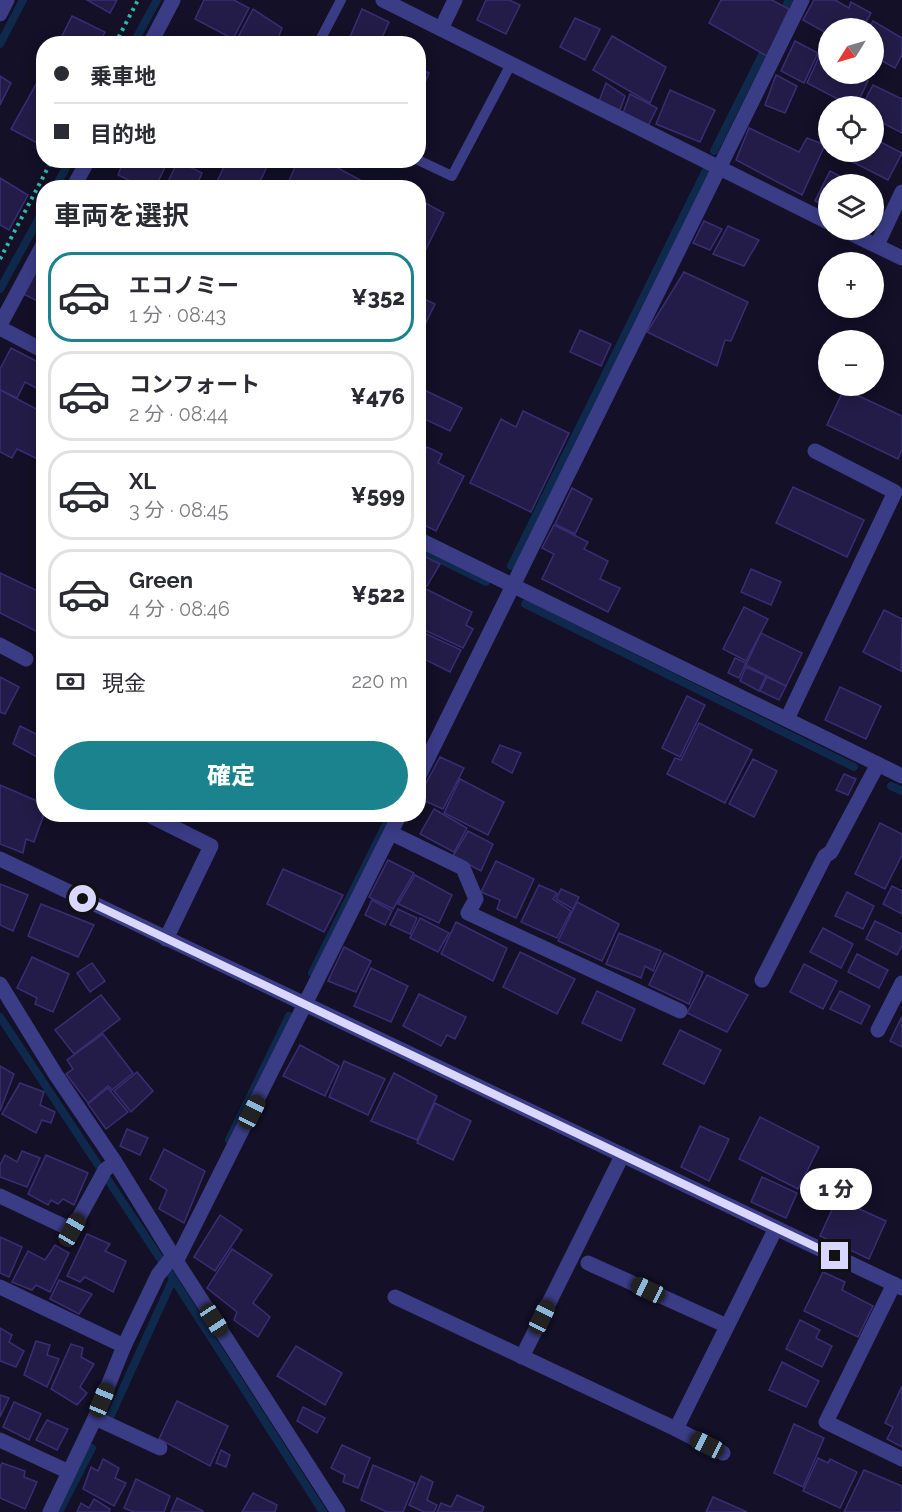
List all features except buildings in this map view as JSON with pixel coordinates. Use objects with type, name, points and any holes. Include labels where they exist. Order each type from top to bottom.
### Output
[{"type":"street","points":[[0,14],[7,0]]},
{"type":"street","points":[[154,36],[173,0]]},
{"type":"street","points":[[383,0],[818,217]]},
{"type":"street","points":[[441,29],[455,0]]},
{"type":"street","points":[[426,762],[802,0]]},
{"type":"street","points":[[877,246],[902,192]]},
{"type":"street","points":[[865,240],[902,258]]},
{"type":"street","points":[[36,258],[0,326],[36,346]]},
{"type":"street","points":[[787,719],[899,493],[815,451]]},
{"type":"street","points":[[426,543],[902,776]]},
{"type":"street","points":[[0,645],[26,659]]},
{"type":"street","points":[[762,980],[825,856],[831,852],[878,764]]},
{"type":"street","points":[[163,822],[212,846],[166,939]]},
{"type":"street","points":[[50,1512],[95,1419],[124,1346],[306,1005],[397,822]]},
{"type":"street","points":[[392,833],[463,868],[476,899],[468,913],[680,1011]]},
{"type":"street","points":[[0,860],[898,1286],[826,1422],[902,1459]]},
{"type":"street","points":[[879,1030],[902,983]]},
{"type":"street","points":[[0,984],[56,1075],[107,1170],[168,1264],[338,1512]]},
{"type":"street","points":[[522,1357],[622,1156]]},
{"type":"street","points":[[0,1196],[72,1230],[107,1170]]},
{"type":"street","points":[[676,1429],[776,1228]]},
{"type":"street","points":[[588,1263],[727,1326]]},
{"type":"street","points":[[0,1287],[124,1346]]},
{"type":"street","points":[[395,1297],[723,1453]]},
{"type":"street","points":[[95,1419],[160,1448]]},
{"type":"street","points":[[0,1440],[69,1472]]},
{"type":"lane","points":[[322,36],[341,0]]},
{"type":"lane","points":[[426,164],[452,176],[511,64]]},
{"type":"path","points":[[119,36],[138,0]]},
{"type":"path","points":[[0,259],[36,190]]},
{"type":"waterway","points":[[0,44],[23,0]]},
{"type":"waterway","points":[[137,36],[157,0]]},
{"type":"waterway","points":[[782,15],[789,0]]},
{"type":"waterway","points":[[714,151],[767,45]]},
{"type":"waterway","points":[[59,180],[66,168]]},
{"type":"waterway","points":[[511,566],[705,172]]},
{"type":"waterway","points":[[0,289],[36,224]]},
{"type":"waterway","points":[[426,553],[486,582]]},
{"type":"waterway","points":[[525,604],[854,767]]},
{"type":"waterway","points":[[891,786],[902,791]]},
{"type":"waterway","points":[[312,973],[387,822]]},
{"type":"waterway","points":[[229,1140],[289,1016]]},
{"type":"waterway","points":[[0,1017],[167,1269],[323,1512]]},
{"type":"waterway","points":[[111,1415],[173,1279]]},
{"type":"waterway","points":[[59,1512],[92,1448]]},
{"type":"route","points":[[83,899],[835,1256]]}]
